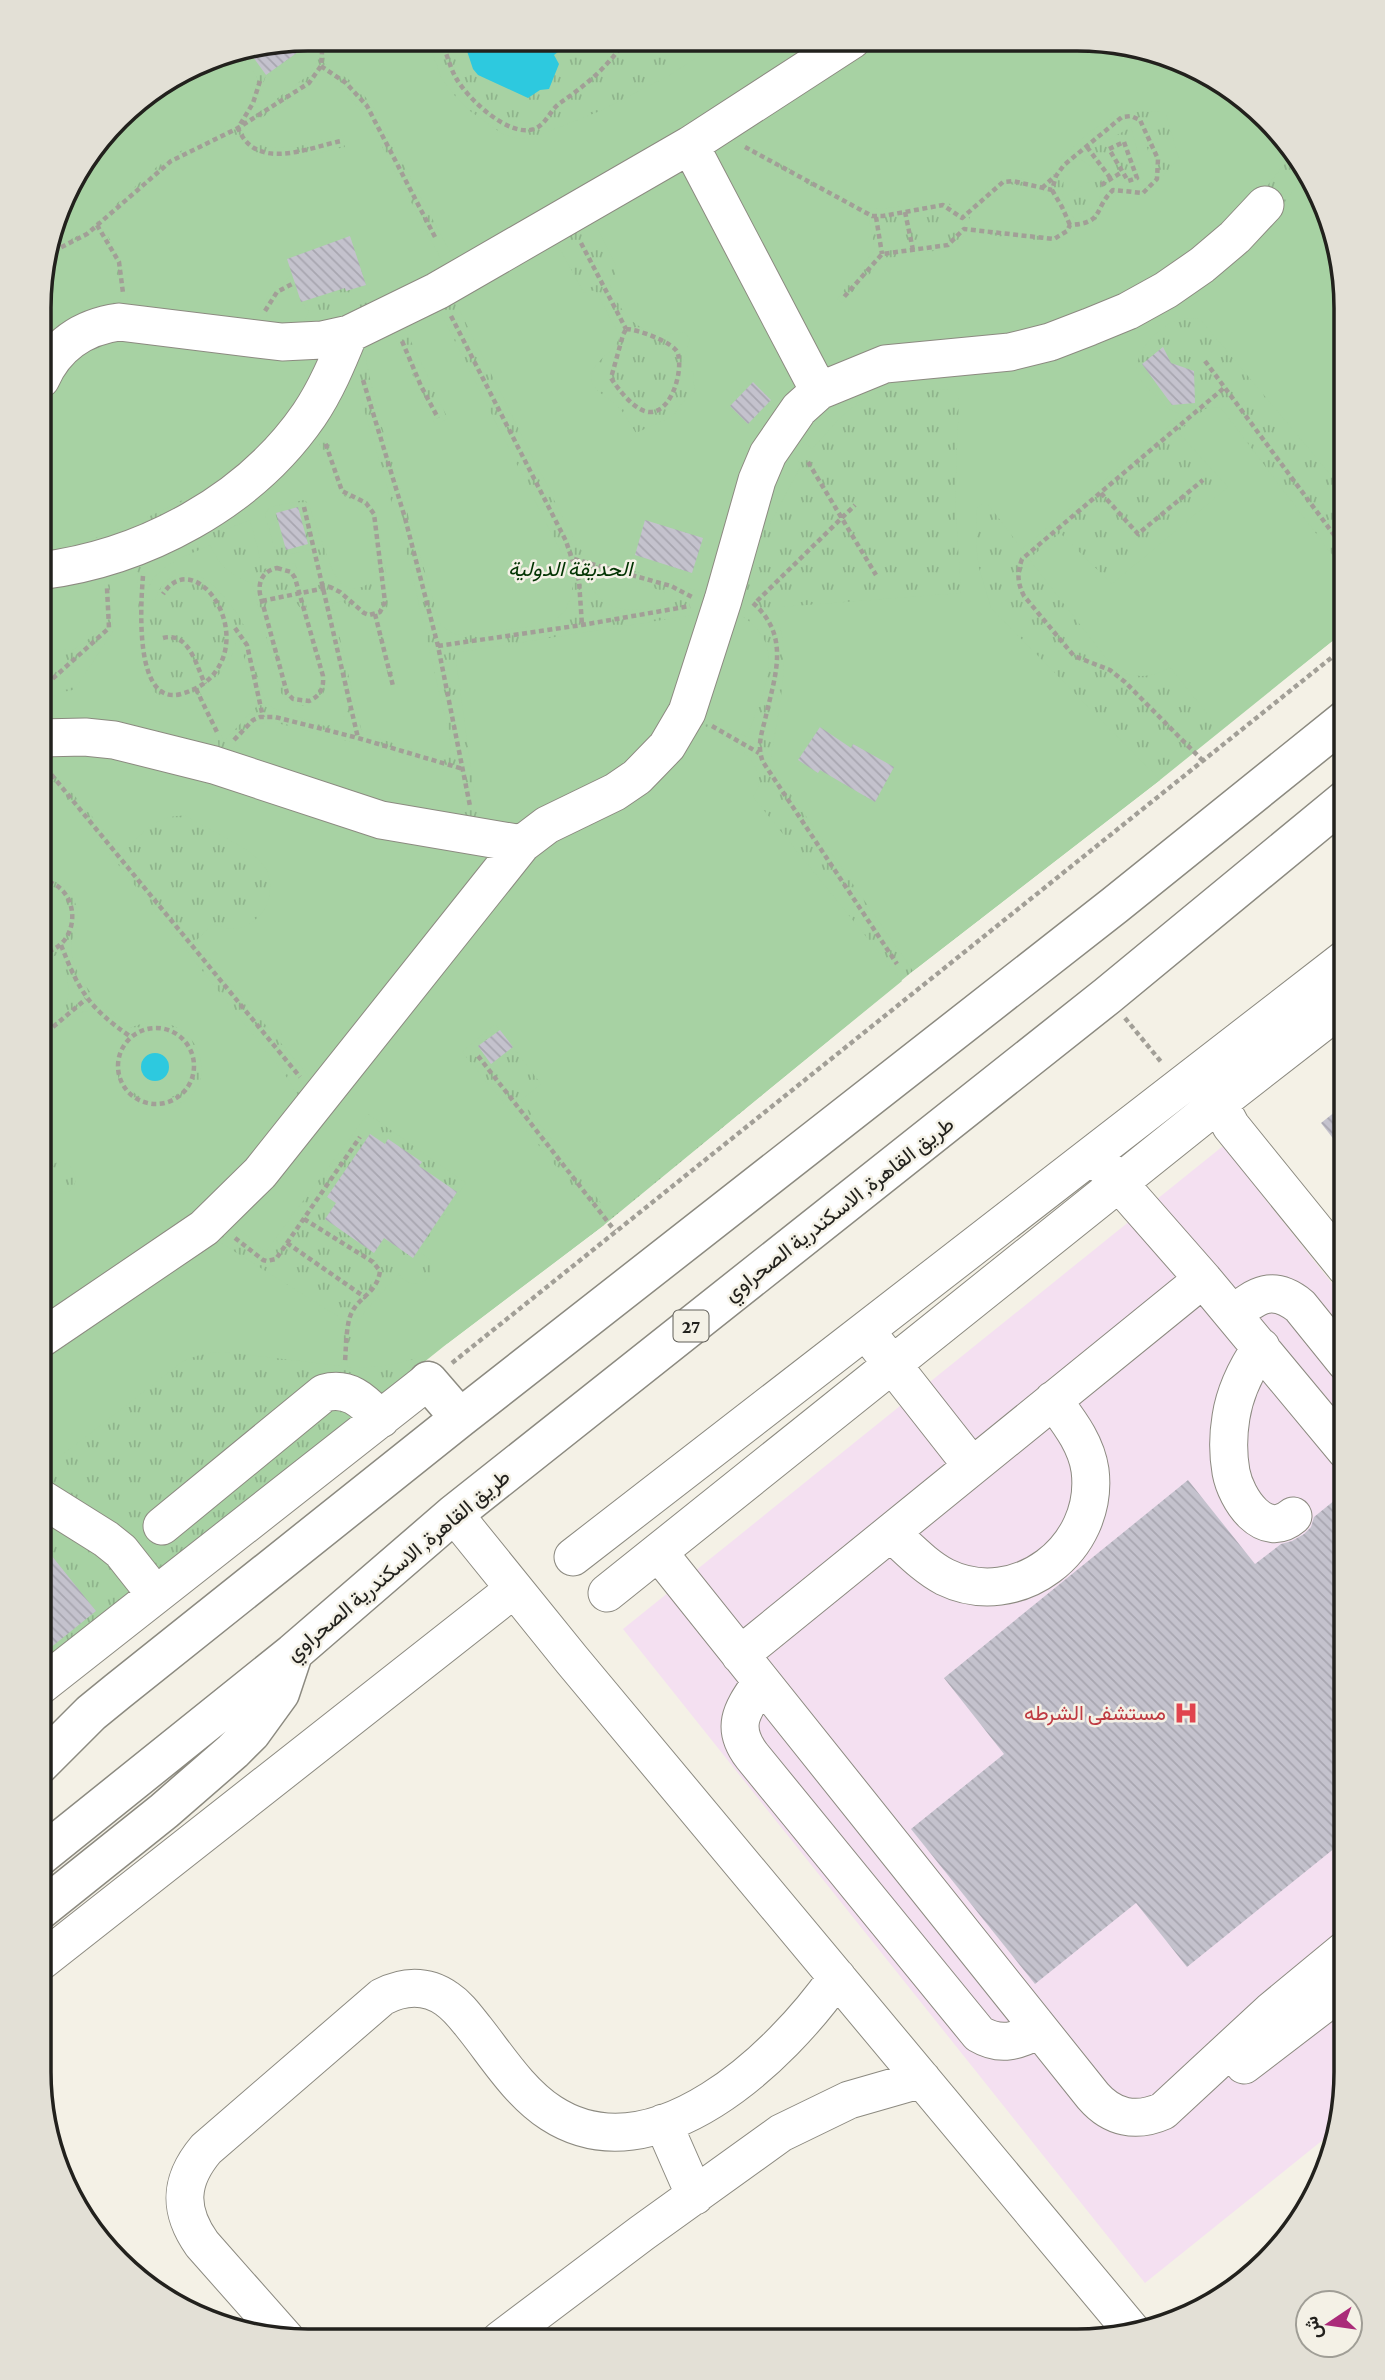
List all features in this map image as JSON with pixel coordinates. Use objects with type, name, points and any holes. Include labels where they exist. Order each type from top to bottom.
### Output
[{"type":"highway","points":[[51,1753],[91,1713],[460,1418],[1115,905],[1334,729]]},
{"type":"highway","name":"طريق القاهرة, الاسكندرية الصحراوي","points":[[51,1847],[293,1653],[454,1514],[1107,996],[1334,809]]},
{"type":"highway","points":[[428,1381],[460,1418]]},
{"type":"highway","points":[[51,1901],[164,1811],[233,1751],[280,1693],[293,1653]]},
{"type":"highway","points":[[51,1730],[91,1713]]},
{"type":"street","points":[[51,363],[58,351],[71,339],[102,324],[119,321],[282,342],[322,340],[349,334],[438,291],[702,138],[835,51]]},
{"type":"street","points":[[702,138],[819,391]]},
{"type":"street","points":[[51,1332],[212,1221],[260,1172],[522,844],[547,825],[590,806],[637,777],[667,746],[687,712],[723,600],[757,480],[782,430],[799,409],[819,391],[885,364],[1010,352],[1050,342],[1128,311],[1202,265],[1235,237],[1265,205]]},
{"type":"street","points":[[51,569],[106,559],[146,544],[175,531],[214,507],[281,450],[309,415],[332,375],[349,334]]},
{"type":"street","points":[[51,738],[114,740],[220,758],[381,820],[522,844]]},
{"type":"street","points":[[573,1557],[1334,967]]},
{"type":"street","points":[[607,1593],[1334,1013]]},
{"type":"street","points":[[1194,1076],[1220,1102],[1237,1133],[1334,1253]]},
{"type":"street","points":[[1094,1154],[1233,1314],[1334,1436]]},
{"type":"street","points":[[1039,2030],[1010,2043],[999,2043],[979,2034],[747,1749],[739,1723],[746,1706],[751,1668],[891,1533],[1203,1279]]},
{"type":"street","points":[[1233,1314],[1258,1296],[1269,1293],[1291,1298],[1334,1348]]},
{"type":"street","points":[[865,1331],[972,1466]]},
{"type":"street","points":[[1261,1347],[1234,1399],[1229,1438],[1231,1472],[1241,1499],[1260,1520],[1274,1525],[1293,1516]]},
{"type":"street","points":[[51,1677],[428,1381]]},
{"type":"street","points":[[162,1526],[316,1398],[334,1390],[343,1391],[358,1398],[381,1419]]},
{"type":"street","points":[[891,1533],[931,1569],[946,1577],[978,1586],[1012,1584],[1028,1579],[1057,1560],[1078,1534],[1090,1502],[1091,1485],[1090,1468],[1079,1436],[1053,1400]]},
{"type":"street","points":[[51,1505],[121,1551],[155,1594]]},
{"type":"street","points":[[454,1514],[1126,2324]]},
{"type":"street","points":[[659,1553],[1100,2105],[1120,2116],[1152,2116],[1172,2104],[1271,2011],[1334,1970]]},
{"type":"street","points":[[51,1954],[514,1589]]},
{"type":"street","points":[[1155,2134],[1334,1972]]},
{"type":"street","points":[[276,2327],[192,2230],[186,2214],[184,2196],[187,2179],[206,2149],[382,1997],[416,1988],[428,1989],[450,2000],[533,2099],[551,2113],[571,2123],[611,2132],[646,2129],[663,2123],[702,2104],[748,2074],[797,2030],[836,1977]]},
{"type":"street","points":[[515,2329],[781,2133],[849,2100],[922,2079]]},
{"type":"street","points":[[663,2123],[695,2196]]},
{"type":"path","points":[[57,250],[77,241],[171,161],[238,128],[309,83],[321,66],[322,51]]},
{"type":"path","points":[[444,51],[455,77],[481,107],[505,125],[521,131],[531,131],[547,121],[560,103],[568,100],[589,82],[616,51]]},
{"type":"path","points":[[321,66],[346,83],[367,106],[435,237]]},
{"type":"path","points":[[238,128],[253,103],[260,81]]},
{"type":"path","points":[[1122,117],[1135,117],[1140,120],[1156,155],[1159,171],[1156,182],[1145,192],[1138,194],[1114,190],[1093,220],[1085,224],[1070,225],[1052,190],[1056,176],[1070,159],[1122,117]]},
{"type":"path","points":[[238,128],[253,149],[269,155],[341,141]]},
{"type":"path","points":[[702,138],[876,217],[943,205],[962,218],[964,229]]},
{"type":"path","points":[[1124,142],[1137,178],[1128,181],[1122,172],[1109,149],[1124,142]]},
{"type":"path","points":[[1087,147],[1111,179]]},
{"type":"path","points":[[1101,185],[1122,172]]},
{"type":"path","points":[[1042,188],[1050,178],[1056,176]]},
{"type":"path","points":[[962,218],[1003,182],[1013,181],[1052,190]]},
{"type":"path","points":[[905,212],[913,250]]},
{"type":"path","points":[[567,216],[626,329]]},
{"type":"path","points":[[876,217],[882,254]]},
{"type":"path","points":[[97,225],[119,262],[124,283],[119,321]]},
{"type":"path","points":[[964,229],[1055,239],[1067,231],[1070,225]]},
{"type":"path","points":[[844,297],[882,254],[948,245],[964,229]]},
{"type":"path","points":[[438,291],[555,518],[573,559],[579,581],[582,625]]},
{"type":"path","points":[[391,315],[421,386],[438,418]]},
{"type":"path","points":[[626,329],[633,329],[667,343],[675,347],[678,353],[678,383],[659,410],[650,413],[640,409],[611,378],[626,329]]},
{"type":"path","points":[[349,334],[422,583],[446,679],[475,834]]},
{"type":"path","points":[[1205,361],[1334,535]]},
{"type":"path","points":[[1203,761],[1125,682],[1110,670],[1074,656],[1024,596],[1018,572],[1023,559],[1224,388]]},
{"type":"path","points":[[262,601],[324,587],[335,589],[363,613],[380,612],[385,602],[374,514],[366,503],[342,491],[325,441]]},
{"type":"path","points":[[808,462],[876,575]]},
{"type":"path","points":[[1101,493],[1138,534],[1203,480]]},
{"type":"path","points":[[753,604],[855,505]]},
{"type":"path","points":[[304,507],[358,738]]},
{"type":"path","points":[[146,544],[140,621],[150,677],[154,685],[174,696],[205,684],[219,668],[223,659],[226,626],[220,604],[205,588],[189,581],[175,582],[163,594]]},
{"type":"path","points":[[51,680],[109,628],[106,559]]},
{"type":"path","points":[[573,559],[671,586],[701,604]]},
{"type":"path","points":[[270,569],[291,572],[300,592],[324,684],[316,698],[309,701],[293,699],[287,693],[262,601],[259,587],[270,569]]},
{"type":"path","points":[[375,614],[393,686]]},
{"type":"path","points":[[235,628],[247,645],[264,717]]},
{"type":"path","points":[[163,638],[175,637],[185,643],[205,684]]},
{"type":"path","points":[[428,1381],[1334,656]]},
{"type":"path","points":[[196,689],[220,758]]},
{"type":"path","points":[[687,712],[760,754]]},
{"type":"path","points":[[220,758],[247,724],[264,717],[275,717],[463,769]]},
{"type":"path","points":[[51,774],[319,1099]]},
{"type":"path","points":[[51,882],[61,888],[70,901],[74,916],[71,932],[61,945],[51,951]]},
{"type":"path","points":[[61,945],[73,978],[86,999],[108,1021],[131,1037]]},
{"type":"path","points":[[1107,996],[1194,1076]]},
{"type":"path","points":[[51,1029],[86,999]]},
{"type":"path","points":[[161,1027],[176,1032],[188,1044],[194,1058],[194,1074],[188,1089],[176,1100],[160,1105],[144,1103],[131,1095],[121,1081],[118,1066],[121,1050],[131,1037],[145,1029],[161,1027]]},
{"type":"path","points":[[478,1056],[615,1231]]},
{"type":"path","points":[[212,1221],[267,1261],[276,1259],[360,1137]]},
{"type":"path","points":[[304,1219],[379,1267],[378,1280],[350,1317],[343,1391]]},
{"type":"path","points":[[287,1243],[366,1298]]},
{"type":"shaded area","points":[[1223,1146],[1334,1286],[1334,2089],[1326,2137],[1145,2283],[623,1629]]},
{"type":"green space","name":"الحديقة الدولية","points":[[291,51],[1094,51],[1144,59],[1176,70],[1206,85],[1247,114],[1281,151],[1308,194],[1326,241],[1334,291],[1334,640],[1160,780],[913,971],[604,1225],[448,1343],[51,1659],[51,291],[59,241],[70,209],[85,179],[114,138],[138,114],[179,85],[209,70],[241,59]]},
{"type":"green space","points":[[299,51],[319,51],[310,74],[244,123],[257,103],[266,75]]},
{"type":"green space","points":[[327,51],[432,51],[442,79],[455,96],[470,111],[501,133],[518,139],[537,136],[600,111],[668,76],[707,51],[808,51],[458,267],[372,105],[354,83],[324,63]]},
{"type":"green space","points":[[857,51],[1094,51],[1144,59],[1176,70],[1206,85],[1247,114],[1271,138],[1288,160],[1255,201],[1203,252],[1084,320],[815,378],[706,149],[724,137],[869,219],[875,250],[837,299],[842,303],[884,259],[952,248],[969,232],[1049,243],[1061,241],[1071,230],[1092,225],[1115,195],[1133,199],[1146,195],[1179,158],[1166,115],[1160,111],[1132,112],[1115,117],[1089,132],[1040,180],[1002,176],[985,190],[966,212],[958,211],[945,200],[931,204],[876,209],[862,207],[726,135]]},
{"type":"green space","points":[[244,58],[258,79],[247,105],[235,122],[164,160],[88,230],[58,246],[77,194],[114,138],[138,114],[179,85],[209,70]]},
{"type":"green space","points":[[322,70],[347,93],[367,118],[444,265],[379,300],[366,285],[350,236],[332,242],[337,259],[321,248],[287,259],[292,275],[269,295],[245,330],[126,316],[124,269],[102,228],[158,174],[180,160],[235,135],[258,155],[271,158],[300,157],[345,147],[342,135],[302,145],[276,147],[252,140],[241,131],[308,88]]},
{"type":"green space","points":[[1128,117],[1136,120],[1148,150],[1154,180],[1146,188],[1135,192],[1115,184],[1092,216],[1081,224],[1078,223],[1061,201],[1064,171],[1072,162],[1080,159],[1103,175],[1100,182],[1090,181],[1064,199],[1068,206],[1080,214],[1099,204],[1101,188],[1120,177],[1132,185],[1144,177],[1131,127],[1103,143],[1107,131]]},
{"type":"green space","points":[[683,169],[809,380],[709,594],[599,560],[583,552],[576,544],[452,295],[554,238],[584,293],[595,290],[620,336],[616,345],[596,365],[591,380],[594,386],[621,410],[636,433],[673,416],[683,402],[696,391],[693,383],[694,372],[682,365],[690,339],[685,333],[665,334],[643,329],[628,317],[609,282],[615,275],[616,266],[591,216]],"holes":[[[753,383],[771,400],[747,423]],[[645,520],[703,538],[692,573],[635,555]]]},
{"type":"green space","points":[[1301,180],[1315,209],[1326,241],[1334,291],[1334,479],[1200,319],[1190,318],[1172,322],[1160,330],[1143,349],[1137,363],[1139,378],[1144,384],[1168,408],[1183,414],[1022,549],[988,504],[977,508],[976,545],[979,568],[991,608],[1160,780],[913,971],[770,764],[784,667],[781,628],[775,609],[961,593],[955,498],[959,398],[955,392],[903,390],[878,393],[850,409],[812,449],[798,437],[790,444],[801,466],[767,529],[762,530],[781,444],[849,386],[1008,365],[1272,220]],"holes":[[[839,741],[817,773],[799,760]],[[853,744],[894,767],[875,802],[834,778]]]},
{"type":"green space","points":[[1006,184],[1045,192],[1059,203],[1066,218],[1062,232],[1056,236],[1045,237],[971,227],[968,222],[970,217]]},
{"type":"green space","points":[[98,229],[114,263],[121,300],[98,308],[51,343],[51,291],[57,251]]},
{"type":"green space","points":[[295,285],[301,302],[309,312],[296,338],[263,326],[278,296]]},
{"type":"green space","points":[[435,302],[562,554],[572,584],[572,594],[565,611],[545,625],[456,635],[441,626],[377,410],[364,339],[390,326],[435,424],[448,419],[401,320]]},
{"type":"green space","points":[[92,338],[328,358],[282,424],[248,458],[226,474],[149,516],[94,538],[51,550],[51,379]]},
{"type":"green space","points":[[344,387],[355,389],[361,399],[410,565],[451,744],[450,754],[442,759],[362,733],[332,604],[342,601],[356,613],[373,618],[392,690],[398,688],[378,616],[387,608],[390,596],[377,516],[368,500],[349,493],[342,485],[328,438],[321,437],[319,443],[339,490],[344,496],[364,505],[374,517],[379,567],[371,582],[354,589],[343,586],[333,572],[308,503],[304,500],[270,507],[265,514],[277,557],[314,549],[322,584],[302,589],[295,563],[263,569],[250,520],[227,529],[216,528],[246,508],[269,487]]},
{"type":"green space","points":[[1221,408],[1334,557],[1334,640],[1220,730],[1170,667],[1142,676],[1128,674],[1113,667],[1029,559],[1060,533],[1112,584],[1228,487],[1178,432],[1205,409]]},
{"type":"green space","points":[[210,545],[227,569],[252,583],[281,693],[300,705],[314,703],[327,684],[303,593],[323,588],[348,703],[348,710],[340,723],[325,726],[273,708],[267,702],[260,686],[251,641],[244,626],[226,599],[207,581],[195,574],[181,574],[164,583],[155,600],[146,597],[149,586],[162,570]]},
{"type":"green space","points":[[137,562],[139,627],[149,685],[158,695],[164,697],[195,692],[218,741],[219,756],[51,728],[51,699],[57,694],[75,689],[113,631],[109,573]]},
{"type":"green space","points":[[595,567],[673,595],[667,606],[630,610],[610,605],[593,590],[586,577]]},
{"type":"green space","points":[[104,574],[106,627],[71,651],[57,649],[51,651],[51,581]]},
{"type":"green space","points":[[284,597],[292,598],[302,610],[320,676],[317,690],[306,696],[296,696],[287,685],[268,611],[271,604]]},
{"type":"green space","points":[[732,610],[751,623],[762,637],[768,651],[766,683],[747,737],[696,714]]},
{"type":"green space","points":[[700,614],[670,709],[656,732],[621,771],[530,819],[479,827],[455,653]]},
{"type":"green space","points":[[238,635],[257,706],[224,741],[199,690],[214,680],[225,667],[233,653]]},
{"type":"green space","points":[[694,720],[730,741],[752,761],[758,772],[759,784],[753,797],[902,981],[612,1217],[521,1100],[541,1084],[495,1024],[462,1052],[604,1225],[448,1343],[399,1363],[347,1367],[352,1329],[399,1273],[401,1278],[412,1284],[418,1284],[428,1277],[431,1269],[429,1259],[419,1251],[466,1183],[368,1114],[265,1252],[228,1219],[524,863]]},
{"type":"green space","points":[[269,721],[462,770],[463,825],[224,757],[252,728]]},
{"type":"green space","points":[[51,751],[116,757],[507,850],[315,1083],[195,942],[212,924],[236,929],[249,924],[264,910],[270,881],[261,862],[236,844],[186,816],[158,822],[122,852],[51,768]]},
{"type":"green space","points":[[51,780],[288,1079],[294,1094],[292,1105],[228,1191],[51,1314],[51,1190],[58,1193],[70,1191],[75,1180],[70,1166],[55,1163],[51,1158],[51,1037],[77,1013],[88,1011],[124,1035],[118,1056],[118,1078],[129,1095],[147,1106],[163,1107],[184,1101],[197,1089],[202,1073],[199,1055],[191,1039],[176,1027],[155,1022],[130,1028],[110,1013],[91,993],[73,959],[71,946],[77,926],[77,907],[69,892],[51,878]]},
{"type":"green space","points":[[51,888],[62,897],[69,917],[62,937],[51,946]]},
{"type":"green space","points":[[61,954],[69,990],[65,1003],[51,1019],[51,957]]},
{"type":"green space","points":[[158,1030],[173,1036],[185,1047],[192,1069],[190,1078],[180,1092],[155,1101],[141,1097],[130,1088],[124,1076],[122,1061],[127,1048],[139,1037]]},
{"type":"green space","points":[[216,1240],[339,1317],[343,1326],[341,1366],[224,1352],[192,1357],[51,1464],[51,1345]]},
{"type":"water","points":[[467,51],[559,51],[554,55],[559,64],[549,89],[540,90],[528,98],[478,75]]},
{"type":"water","points":[[155,1053],[165,1057],[169,1067],[165,1077],[155,1081],[145,1077],[141,1067],[145,1057]]},
{"type":"building","points":[[299,51],[266,75],[253,57]]},
{"type":"building","points":[[350,236],[366,285],[346,291],[345,288],[301,302],[287,259]]},
{"type":"building","points":[[1163,347],[1171,363],[1194,371],[1195,403],[1172,405],[1142,364]]},
{"type":"building","points":[[753,382],[771,400],[748,424],[730,406]]},
{"type":"building","points":[[298,507],[308,544],[286,550],[276,513]]},
{"type":"building","points":[[645,520],[703,538],[692,573],[635,555]]},
{"type":"building","points":[[820,727],[851,748],[853,744],[894,767],[875,802],[798,760]]},
{"type":"building","points":[[500,1030],[513,1047],[491,1064],[478,1046]]},
{"type":"building","points":[[1334,1113],[1334,1140],[1321,1123]]},
{"type":"building","points":[[370,1134],[385,1144],[388,1139],[422,1162],[419,1166],[457,1192],[413,1258],[384,1238],[374,1253],[325,1219],[336,1203],[327,1197]]},
{"type":"building","points":[[1188,1480],[1255,1564],[1281,1544],[1304,1534],[1311,1527],[1314,1517],[1334,1501],[1334,1849],[1187,1967],[1136,1903],[1035,1984],[911,1829],[1004,1754],[944,1678]]},
{"type":"building","points":[[51,1555],[96,1611],[51,1647]]},
{"type":"place","name":"مستشفى الشرطه","points":[[1186,1713]]}]
